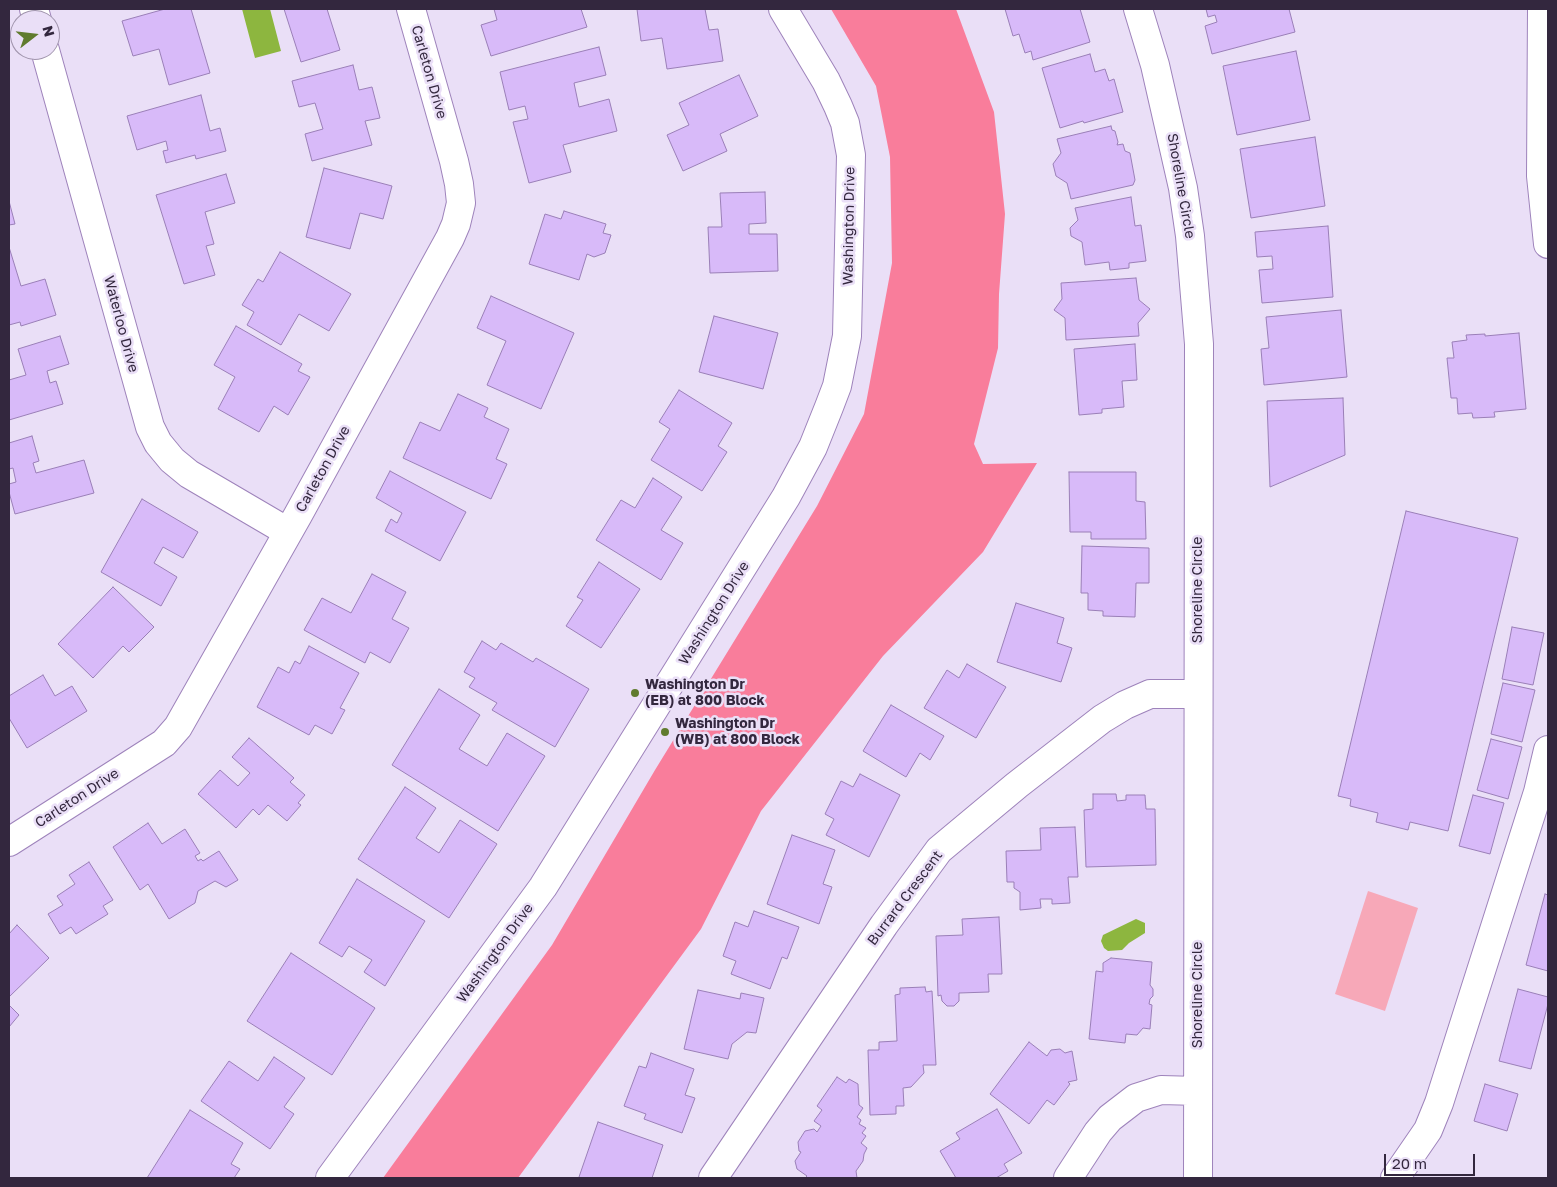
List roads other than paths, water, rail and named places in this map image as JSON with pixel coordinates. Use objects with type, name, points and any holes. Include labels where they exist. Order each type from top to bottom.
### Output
[{"type":"street","name":"Carleton Drive","points":[[9,842],[164,742],[178,727],[450,238],[456,224],[461,202],[454,161],[411,9]]},
{"type":"street","name":"Washington Drive","points":[[330,1178],[544,887],[786,497],[813,447],[829,407],[837,386],[846,336],[850,155],[844,123],[838,106],[826,81],[783,9]]},
{"type":"street","name":"Shoreline Circle","points":[[1138,9],[1155,65],[1173,140],[1184,198],[1194,280],[1199,344],[1197,694],[1198,1178]]},
{"type":"street","points":[[1542,9],[1541,176],[1548,244]]},
{"type":"street","name":"Waterloo Drive","points":[[48,60],[150,427],[158,443],[172,460],[189,474],[288,532]]},
{"type":"street","name":"Burrard Crescent","points":[[713,1178],[884,925],[940,850],[1017,785],[1102,719],[1125,705],[1150,694],[1197,694]]},
{"type":"street","points":[[1396,1178],[1428,1130],[1439,1103],[1538,792],[1548,750]]},
{"type":"street","points":[[1068,1178],[1098,1132],[1110,1118],[1136,1098],[1161,1090],[1198,1091]]},
{"type":"place","name":"Washington Dr (EB) at 800 Block","points":[[635,693]]},
{"type":"place","name":"Washington Dr (WB) at 800 Block","points":[[665,732]]}]
